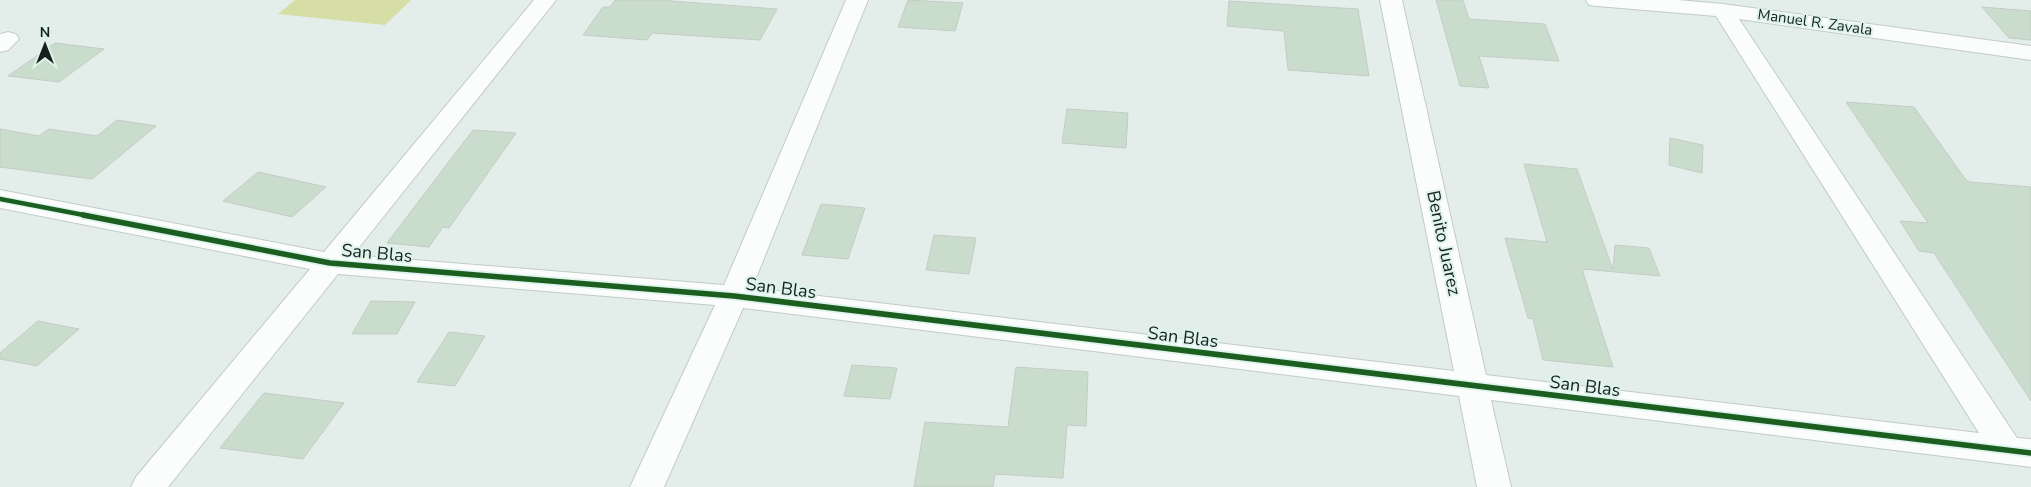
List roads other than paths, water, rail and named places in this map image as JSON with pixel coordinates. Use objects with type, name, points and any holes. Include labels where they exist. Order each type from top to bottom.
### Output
[{"type":"street","points":[[148,487],[545,0]]},
{"type":"street","points":[[647,487],[734,296],[857,0]]},
{"type":"street","name":"Benito Juarez","points":[[1391,0],[1494,487]]},
{"type":"street","name":"Manuel R. Zavala","points":[[1597,0],[1723,10],[2031,53]]},
{"type":"street","points":[[1723,10],[2019,452]]},
{"type":"street","name":"San Blas","points":[[0,199],[330,263],[734,296],[2019,452]]}]
